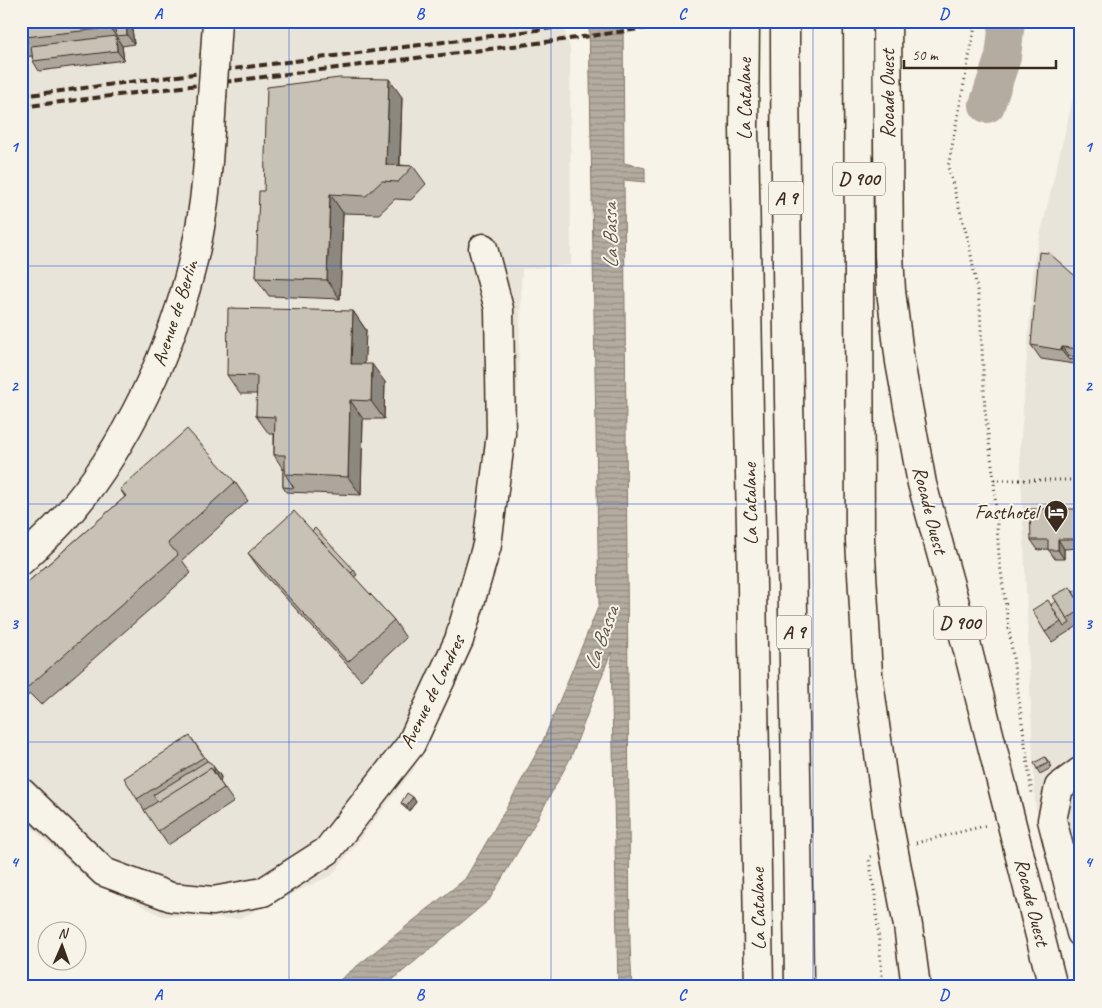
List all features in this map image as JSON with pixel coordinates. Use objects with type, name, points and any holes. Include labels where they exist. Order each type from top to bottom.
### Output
[{"type":"main road","name":"Avenue de Berlin","points":[[21,561],[62,520],[86,490],[113,450],[154,374],[168,342],[185,295],[197,241],[208,169],[217,21]]},
{"type":"main road","name":"La Catalane","points":[[745,21],[744,129],[759,987]]},
{"type":"main road","name":"La Catalane","points":[[785,21],[786,278],[792,491],[799,987]]},
{"type":"main road","name":"Rocade Ouest","points":[[887,27],[889,255],[891,291],[900,362],[922,484],[967,647],[1053,987]]},
{"type":"main road","name":"Rocade Ouest","points":[[858,28],[860,541],[868,674],[889,826],[908,926],[916,987]]},
{"type":"main road","name":"Avenue de Londres","points":[[21,792],[104,872],[170,897],[213,901],[263,892],[327,851],[411,744],[459,640],[487,545],[501,434],[499,309],[483,248]]},
{"type":"main road","points":[[1081,771],[1059,787],[1052,820],[1081,933]]},
{"type":"path","points":[[976,21],[948,167],[969,243],[980,307],[985,411],[994,480],[999,557],[1031,788]]},
{"type":"path","points":[[994,480],[1081,480]]},
{"type":"path","points":[[908,845],[989,825]]},
{"type":"path","points":[[877,853],[871,854],[869,859],[875,895],[883,987]]},
{"type":"shaded area","points":[[21,21],[561,21],[570,48],[571,265],[522,269],[517,403],[506,522],[470,649],[414,769],[332,875],[238,919],[162,916],[84,876],[21,818]]},
{"type":"shaded area","points":[[1081,65],[1081,986],[1035,804],[1020,450],[1034,261]]},
{"type":"water","points":[[589,21],[623,21],[624,163],[645,168],[645,182],[624,180],[630,944],[632,987],[618,987],[611,652],[571,757],[535,823],[489,900],[384,987],[331,987],[465,879],[542,743],[599,605]]},
{"type":"building","points":[[21,21],[23,21],[25,37],[28,42],[21,42]]},
{"type":"building","points":[[23,21],[109,21],[110,28],[25,37]]},
{"type":"building","points":[[114,21],[126,21],[127,35],[116,36]]},
{"type":"building","points":[[116,36],[117,51],[33,61],[31,46]]},
{"type":"building","points":[[339,78],[389,79],[386,165],[413,166],[398,182],[382,181],[366,196],[330,194],[327,280],[256,278],[259,191],[264,191],[267,87]]},
{"type":"building","points":[[1039,252],[1049,253],[1081,281],[1081,346],[1079,349],[1062,347],[1061,350],[1031,345]]},
{"type":"building","points":[[228,308],[353,311],[351,364],[372,364],[371,401],[350,400],[348,477],[285,474],[285,455],[274,455],[275,417],[256,416],[257,376],[227,375]]},
{"type":"building","points":[[1068,356],[1081,357],[1081,361],[1068,359]]},
{"type":"building","points":[[187,429],[235,482],[168,543],[178,555],[28,687],[21,679],[21,588],[126,496],[120,489]]},
{"type":"building","points":[[283,469],[285,469],[285,474],[294,488],[283,487]]},
{"type":"building","points":[[1030,509],[1080,509],[1080,533],[1075,534],[1075,539],[1058,539],[1058,550],[1048,550],[1048,540],[1031,540]]},
{"type":"building","points":[[294,511],[394,620],[348,662],[248,553]]},
{"type":"building","points":[[315,528],[354,570],[351,573],[312,531]]},
{"type":"building","points":[[1070,587],[1081,606],[1081,610],[1067,619],[1053,596]]},
{"type":"building","points":[[1081,587],[1081,605],[1073,592]]},
{"type":"building","points":[[1048,600],[1061,622],[1045,632],[1032,610]]},
{"type":"building","points":[[1056,601],[1070,623],[1064,627],[1051,605]]},
{"type":"building","points":[[190,736],[204,757],[137,799],[124,778]]},
{"type":"building","points":[[1045,757],[1048,763],[1037,769],[1034,763]]},
{"type":"building","points":[[207,761],[211,763],[214,772],[211,768],[158,802],[153,795]]},
{"type":"building","points":[[211,768],[224,788],[158,831],[144,810]]},
{"type":"building","points":[[407,793],[413,797],[406,806],[401,803]]},
{"type":"waterway","name":"La Bassa","points":[[987,105],[1003,57],[1007,21]]},
{"type":"railway","points":[[21,96],[608,21]]},
{"type":"railway","points":[[21,107],[562,40],[696,21]]},
{"type":"place","name":"Fasthotel","points":[[1056,533]]}]
